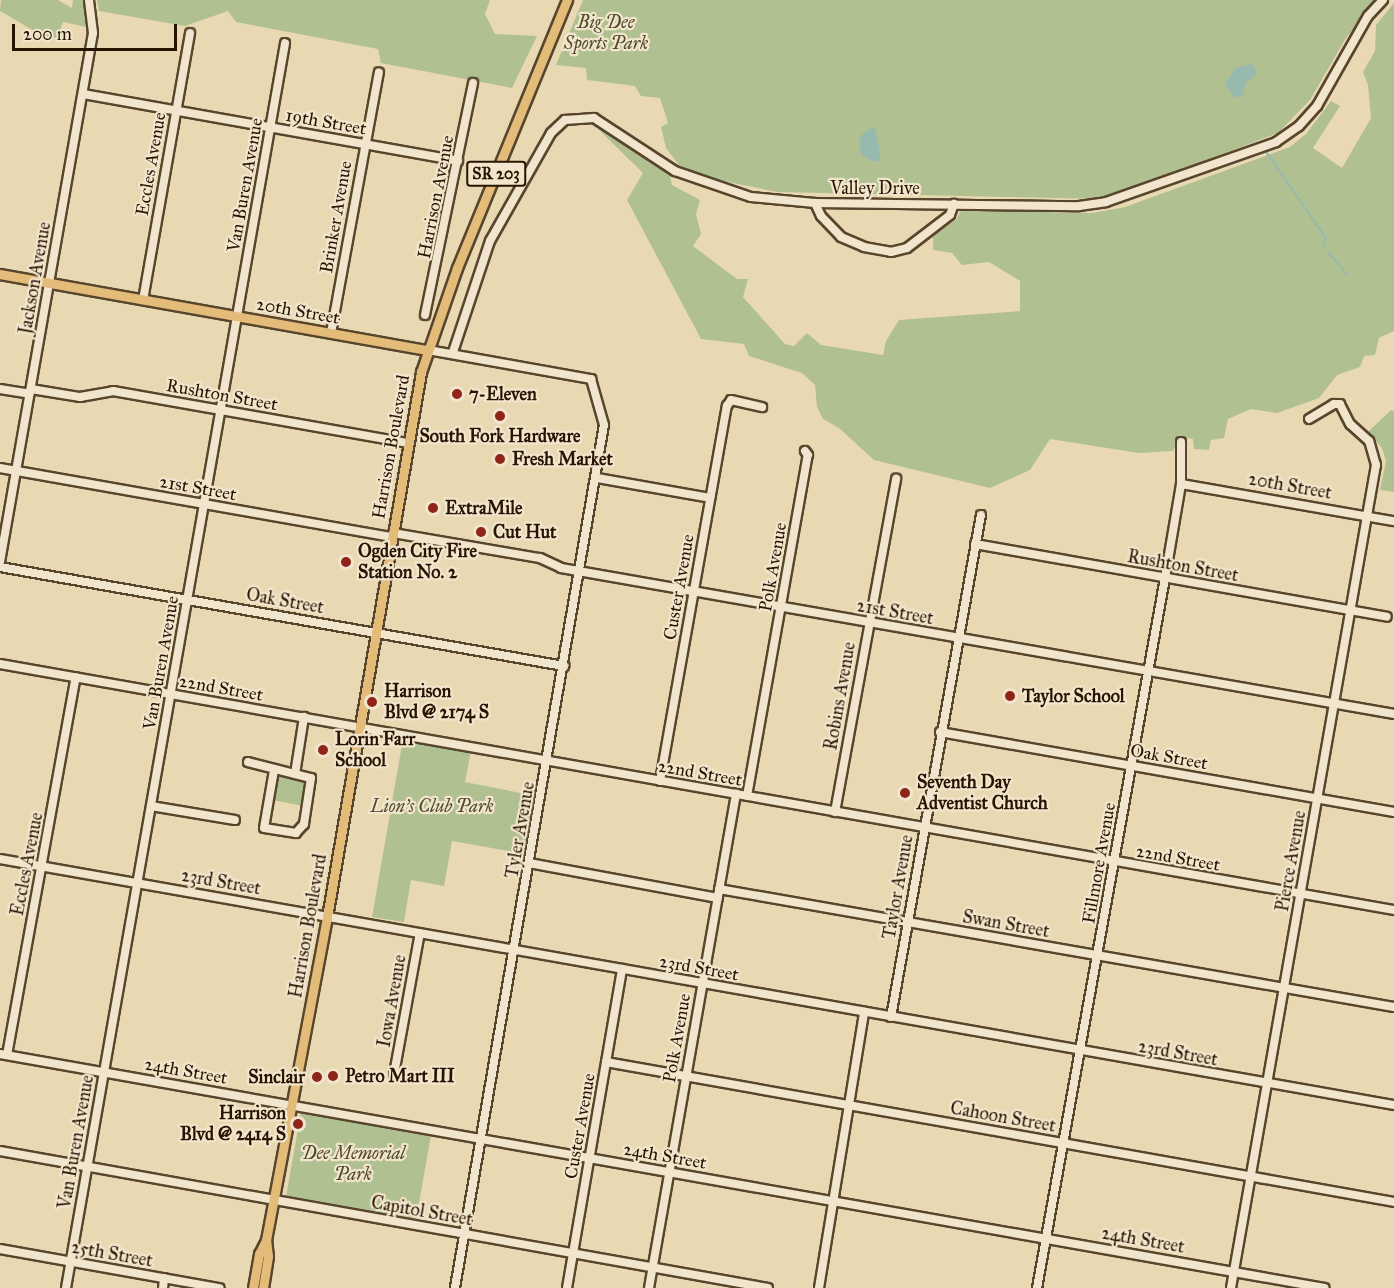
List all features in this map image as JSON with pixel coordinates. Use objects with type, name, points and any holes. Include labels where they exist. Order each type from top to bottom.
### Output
[{"type":"main road","name":"Harrison Boulevard","points":[[253,1288],[259,1254],[266,1240],[292,1105],[327,917],[408,443],[428,350],[457,268],[567,0]]},
{"type":"main road","name":"20th Street","points":[[0,274],[49,283],[144,292],[237,316],[428,350]]},
{"type":"main road","points":[[261,1288],[266,1240]]},
{"type":"street","name":"Jackson Avenue","points":[[0,562],[93,33],[89,0]]},
{"type":"street","name":"Valley Drive","points":[[453,352],[490,242],[551,133],[565,120],[584,116],[598,119],[675,171],[706,185],[751,197],[815,203],[1079,206],[1106,202],[1276,142],[1299,126],[1317,106],[1368,16],[1383,0]]},
{"type":"street","name":"Eccles Avenue","points":[[144,292],[190,33]]},
{"type":"street","name":"Van Buren Avenue","points":[[66,1288],[285,44]]},
{"type":"street","name":"Brinker Avenue","points":[[331,333],[364,144],[380,72]]},
{"type":"street","name":"Harrison Avenue","points":[[425,315],[473,83]]},
{"type":"street","name":"19th Street","points":[[83,94],[458,161]]},
{"type":"street","points":[[815,203],[820,216],[846,240],[891,252],[907,248],[950,215],[954,204]]},
{"type":"street","name":"20th Street","points":[[428,350],[453,352],[591,379]]},
{"type":"street","name":"Tyler Avenue","points":[[455,1288],[597,478],[604,425],[591,379]]},
{"type":"street","name":"Rushton Street","points":[[0,388],[80,397],[113,391],[408,443]]},
{"type":"street","name":"Custer Avenue","points":[[660,781],[710,498],[731,400],[762,406]]},
{"type":"street","name":"Pierce Avenue","points":[[1231,1288],[1376,465],[1369,441],[1350,424],[1340,404],[1334,404],[1309,419]]},
{"type":"street","name":"Fillmore Avenue","points":[[1037,1288],[1181,484],[1181,442]]},
{"type":"street","name":"Polk Avenue","points":[[747,796],[808,455],[805,450]]},
{"type":"street","name":"21st Street","points":[[0,468],[204,504],[540,558],[580,572],[1394,714]]},
{"type":"street","points":[[597,478],[710,498]]},
{"type":"street","name":"Robins Avenue","points":[[835,812],[896,479]]},
{"type":"street","name":"20th Street","points":[[1181,484],[1394,521]]},
{"type":"street","name":"Taylor Avenue","points":[[891,1017],[956,638],[981,515]]},
{"type":"street","name":"Rushton Street","points":[[975,544],[1387,617]]},
{"type":"street","name":"Oak Street","points":[[0,567],[564,666]]},
{"type":"street","name":"22nd Street","points":[[0,663],[1394,910]]},
{"type":"street","name":"Eccles Avenue","points":[[4,1055],[42,866],[76,677]]},
{"type":"street","points":[[295,774],[304,717]]},
{"type":"street","name":"Oak Street","points":[[940,732],[1394,812]]},
{"type":"street","points":[[248,762],[312,780],[304,824],[292,834],[269,831],[264,822],[274,770]]},
{"type":"street","name":"Polk Avenue","points":[[649,1288],[736,794]]},
{"type":"street","points":[[151,806],[235,820]]},
{"type":"street","name":"23rd Street","points":[[0,859],[1394,1105]]},
{"type":"street","name":"Swan Street","points":[[529,863],[907,922],[1394,1007]]},
{"type":"street","name":"Iowa Avenue","points":[[394,1074],[420,933]]},
{"type":"street","name":"Custer Avenue","points":[[567,1288],[622,969]]},
{"type":"street","points":[[819,1288],[864,1012]]},
{"type":"street","name":"24th Street","points":[[4,1055],[1324,1288]]},
{"type":"street","name":"Cahoon Street","points":[[606,1062],[1394,1202]]},
{"type":"street","name":"Capitol Street","points":[[0,1151],[768,1288]]},
{"type":"street","name":"25th Street","points":[[0,1249],[220,1288]]},
{"type":"street","points":[[163,1288],[164,1278]]},
{"type":"green space","points":[[1,0],[58,0],[72,8],[73,0],[84,0],[86,27],[63,22],[57,38],[43,36],[0,11]]},
{"type":"green space","points":[[97,0],[490,0],[485,14],[495,34],[537,36],[512,88],[381,63],[378,49],[236,22],[228,11],[185,26],[99,11]]},
{"type":"green space","name":"Big Dee Sports Park","points":[[583,0],[1376,0],[1346,38],[1310,100],[1278,133],[1103,199],[777,192],[704,177],[679,165],[666,148],[661,127],[668,123],[660,98],[641,96],[635,86],[587,80],[586,68],[556,65]]},
{"type":"green space","points":[[1394,3],[1394,331],[1379,338],[1375,355],[1364,356],[1360,367],[1337,375],[1319,398],[1277,413],[1251,409],[1228,419],[1224,438],[1211,440],[1209,450],[1194,449],[1193,439],[1179,437],[1173,451],[1139,453],[1050,439],[1030,470],[990,488],[874,460],[839,428],[823,419],[817,407],[815,385],[802,373],[749,356],[744,344],[701,339],[627,200],[643,173],[597,128],[669,173],[672,185],[700,200],[696,214],[701,234],[693,246],[737,279],[748,279],[743,297],[785,344],[794,346],[807,333],[821,345],[883,355],[886,341],[899,320],[1020,311],[1020,281],[989,262],[962,265],[952,253],[933,250],[933,235],[956,220],[961,210],[1093,213],[1125,207],[1290,147],[1306,134],[1331,101],[1340,106],[1313,148],[1342,168],[1371,118],[1368,85],[1363,72],[1375,51],[1376,25]]},
{"type":"green space","points":[[1391,410],[1394,412],[1394,492],[1380,490],[1386,461],[1382,448],[1368,432]]},
{"type":"green space","name":"Lion's Club Park","points":[[403,739],[471,751],[465,782],[536,796],[526,854],[452,841],[444,886],[411,880],[404,922],[372,917]]},
{"type":"green space","points":[[278,776],[306,780],[304,806],[272,800]]},
{"type":"green space","name":"Dee Memorial Park","points":[[301,1112],[431,1135],[416,1219],[286,1196]]},
{"type":"water","points":[[1250,64],[1255,67],[1256,75],[1246,82],[1243,95],[1234,98],[1225,83],[1236,68]]},
{"type":"water","points":[[875,126],[879,161],[872,161],[862,155],[859,148],[861,135]]},
{"type":"waterway","points":[[1266,151],[1326,238],[1324,249]]},
{"type":"waterway","points":[[1328,252],[1347,274]]},
{"type":"place","name":"7-Eleven","points":[[457,394]]},
{"type":"place","name":"South Fork Hardware","points":[[500,416]]},
{"type":"place","name":"Fresh Market","points":[[500,459]]},
{"type":"place","name":"ExtraMile","points":[[433,508]]},
{"type":"place","name":"Cut Hut","points":[[481,532]]},
{"type":"place","name":"Ogden City Fire Station No. 2","points":[[346,562]]},
{"type":"place","name":"Taylor School","points":[[1010,696]]},
{"type":"place","name":"Harrison Blvd @ 2174 S","points":[[372,702]]},
{"type":"place","name":"Lorin Farr School","points":[[323,750]]},
{"type":"place","name":"Seventh Day Adventist Church","points":[[905,793]]},
{"type":"place","name":"Petro Mart III","points":[[333,1076]]},
{"type":"place","name":"Sinclair","points":[[317,1077]]},
{"type":"place","name":"Harrison Blvd @ 2414 S","points":[[298,1124]]}]
